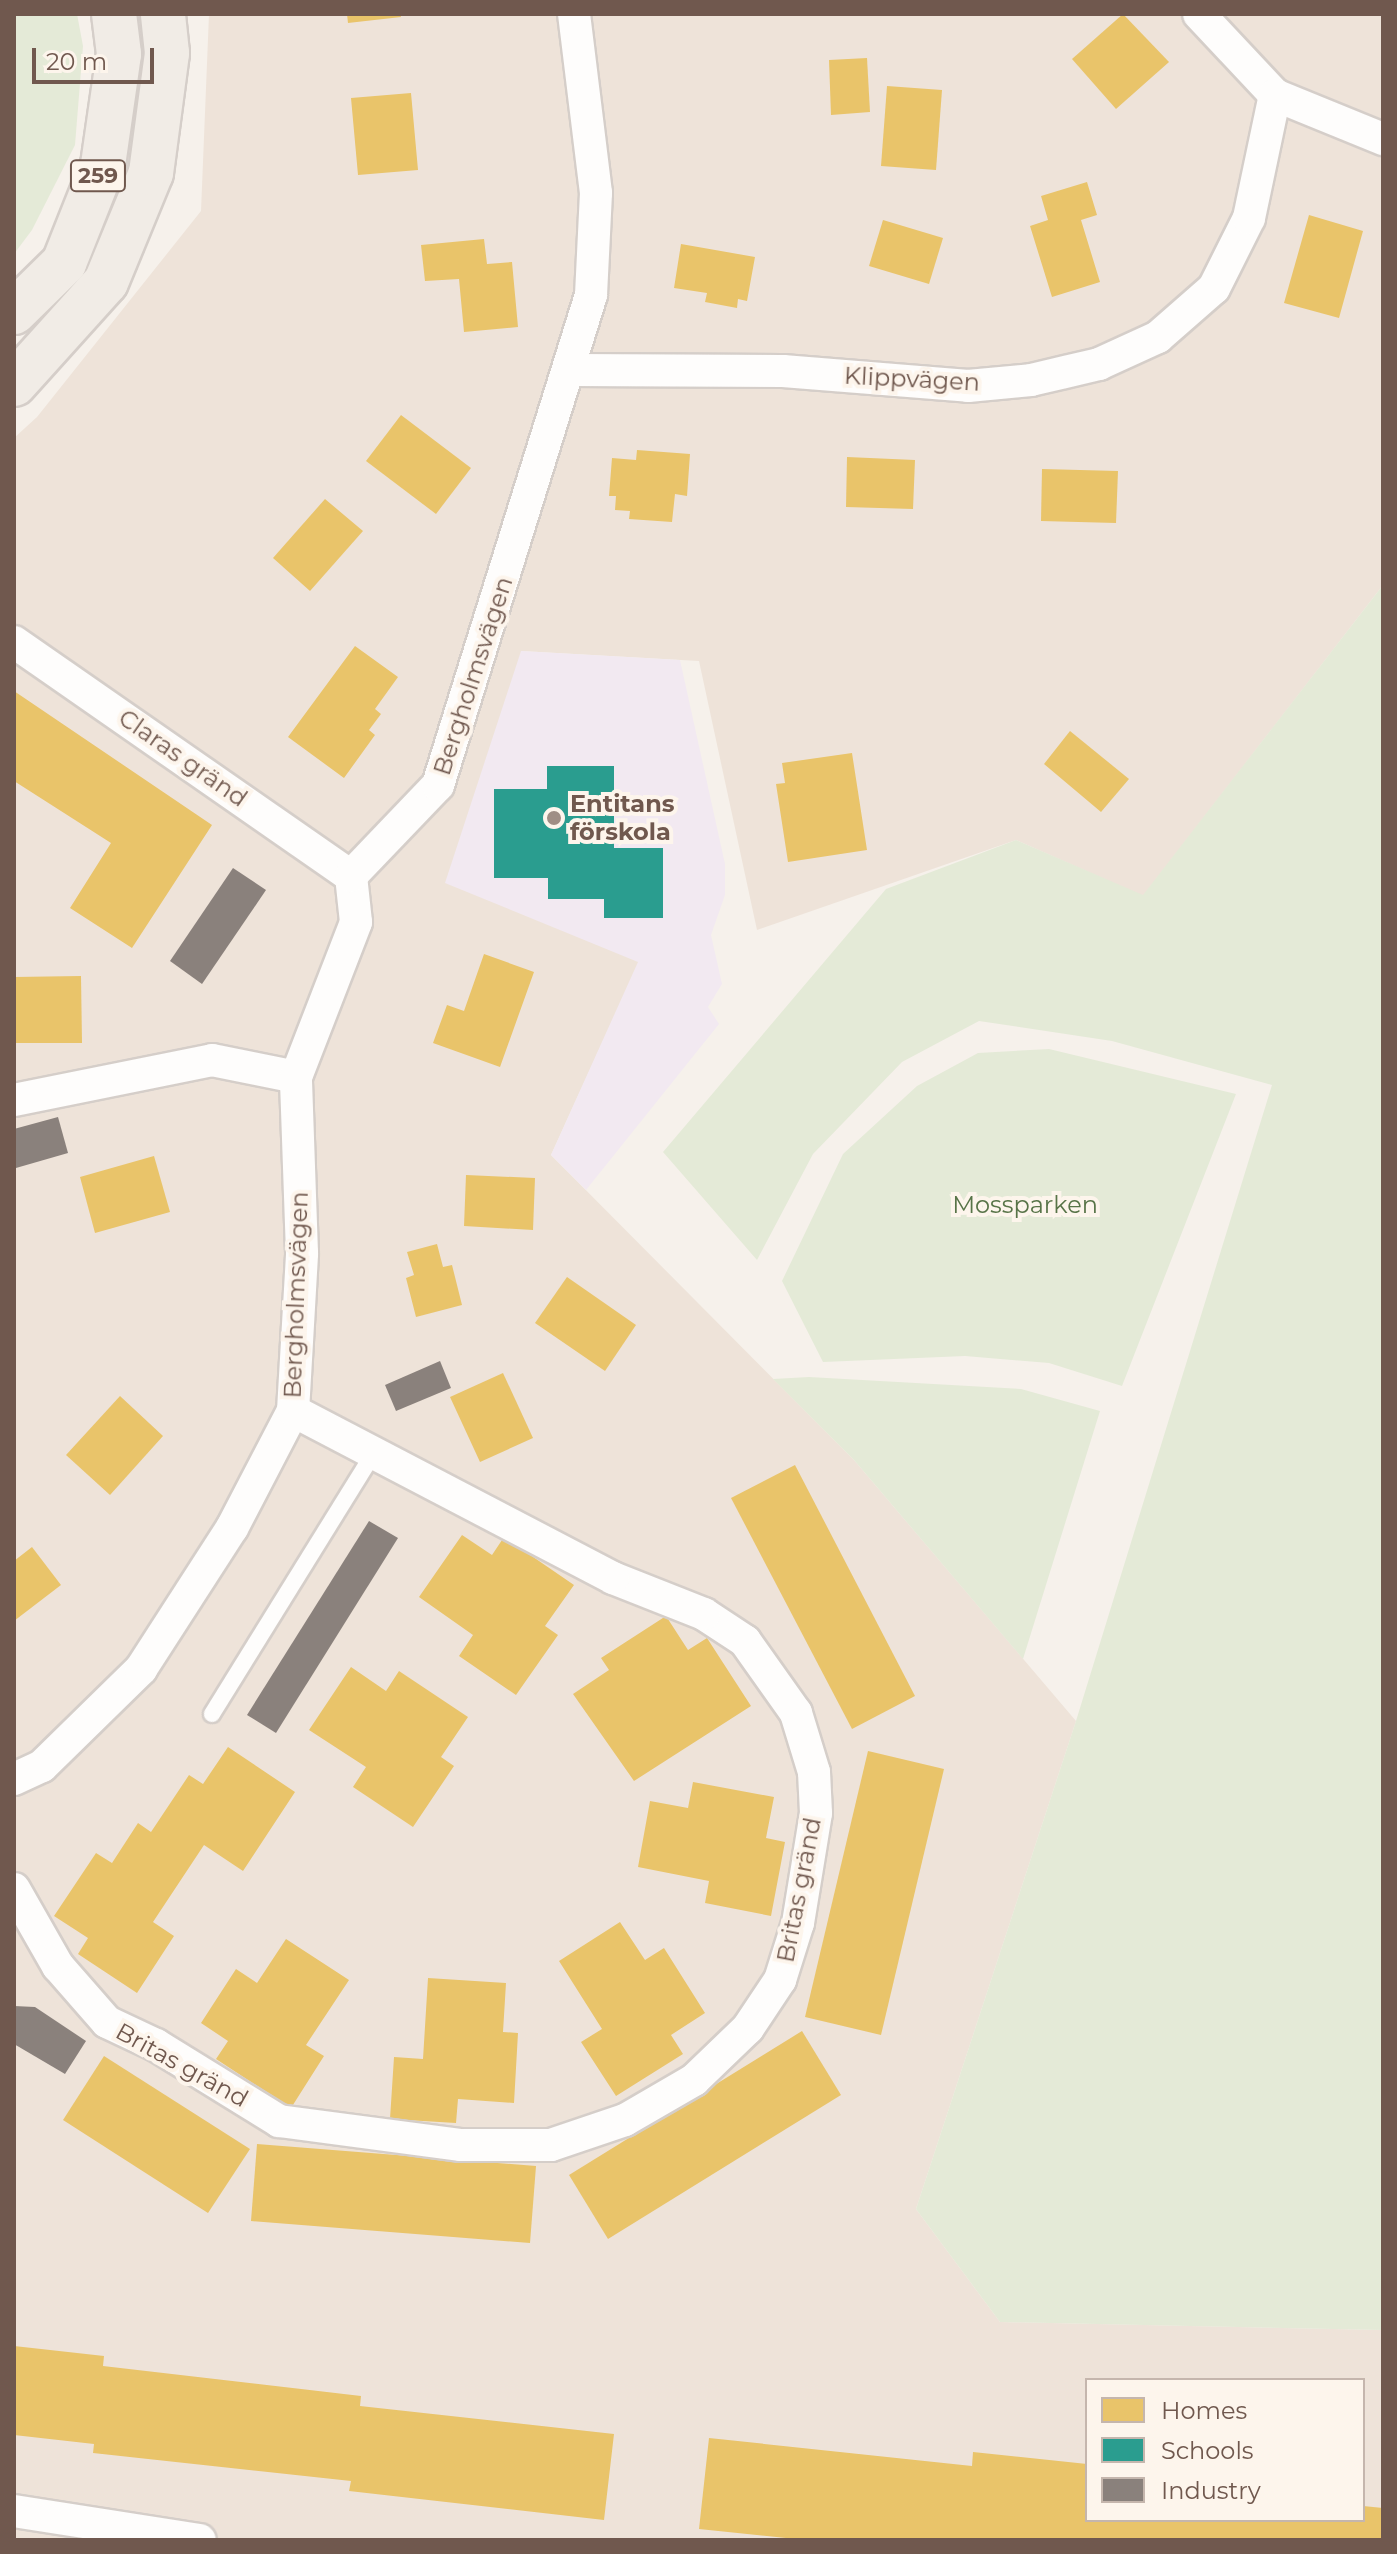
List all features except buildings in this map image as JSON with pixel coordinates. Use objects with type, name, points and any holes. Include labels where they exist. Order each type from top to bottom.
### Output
[{"type":"main road","name":"259","points":[[14,312],[64,263],[103,165],[119,54],[114,14]]},
{"type":"main road","points":[[14,384],[106,282],[151,173],[167,53],[163,14]]},
{"type":"street","name":"Bergholmsvägen","points":[[14,1779],[42,1766],[141,1669],[248,1500],[293,1411],[302,1253],[296,1077],[356,922],[351,876],[438,785],[571,370],[591,295],[596,193],[574,14]]},
{"type":"street","points":[[1199,14],[1275,95],[1383,139]]},
{"type":"street","name":"Klippvägen","points":[[571,370],[783,371],[968,386],[1031,380],[1099,364],[1158,337],[1214,288],[1249,218],[1275,95]]},
{"type":"street","name":"Claras gränd","points":[[14,642],[351,876]]},
{"type":"street","points":[[14,1100],[212,1060],[296,1077]]},
{"type":"street","name":"Britas gränd","points":[[14,1889],[58,1966],[107,2022],[156,2045],[279,2121],[461,2145],[551,2145],[625,2120],[694,2080],[748,2028],[780,1980],[798,1923],[816,1813],[814,1772],[796,1713],[745,1641],[704,1614],[613,1578],[375,1451],[293,1411]]},
{"type":"street","points":[[14,2511],[200,2540]]},
{"type":"lane","points":[[212,1714],[375,1451]]},
{"type":"shaded area","points":[[209,14],[1383,14],[1383,585],[1143,896],[1016,840],[757,930],[699,661],[521,651],[639,962],[551,1155],[854,1460],[1076,1721],[916,2209],[1000,2322],[1383,2330],[1383,2540],[14,2540],[14,438],[37,417],[201,211]]},
{"type":"shaded area","points":[[521,651],[680,660],[725,864],[725,895],[711,935],[722,984],[708,1007],[719,1024],[586,1190],[551,1155],[638,962],[445,883]]},
{"type":"green space","points":[[14,14],[77,14],[83,46],[75,145],[32,230],[14,254]]},
{"type":"green space","points":[[1383,585],[1383,2330],[1000,2322],[916,2209],[1076,1721],[1272,1085],[1112,1041],[979,1021],[902,1062],[813,1154],[757,1260],[663,1152],[886,889],[1016,840],[1143,895]]},
{"type":"green space","name":"Mossparken","points":[[1049,1049],[1236,1094],[1122,1386],[1049,1363],[965,1356],[823,1362],[782,1281],[843,1154],[917,1086],[978,1053]]},
{"type":"green space","points":[[809,1377],[1021,1389],[1100,1411],[1023,1659],[854,1460],[773,1379]]},
{"type":"place","name":"Entitans förskola","points":[[554,818]]}]
